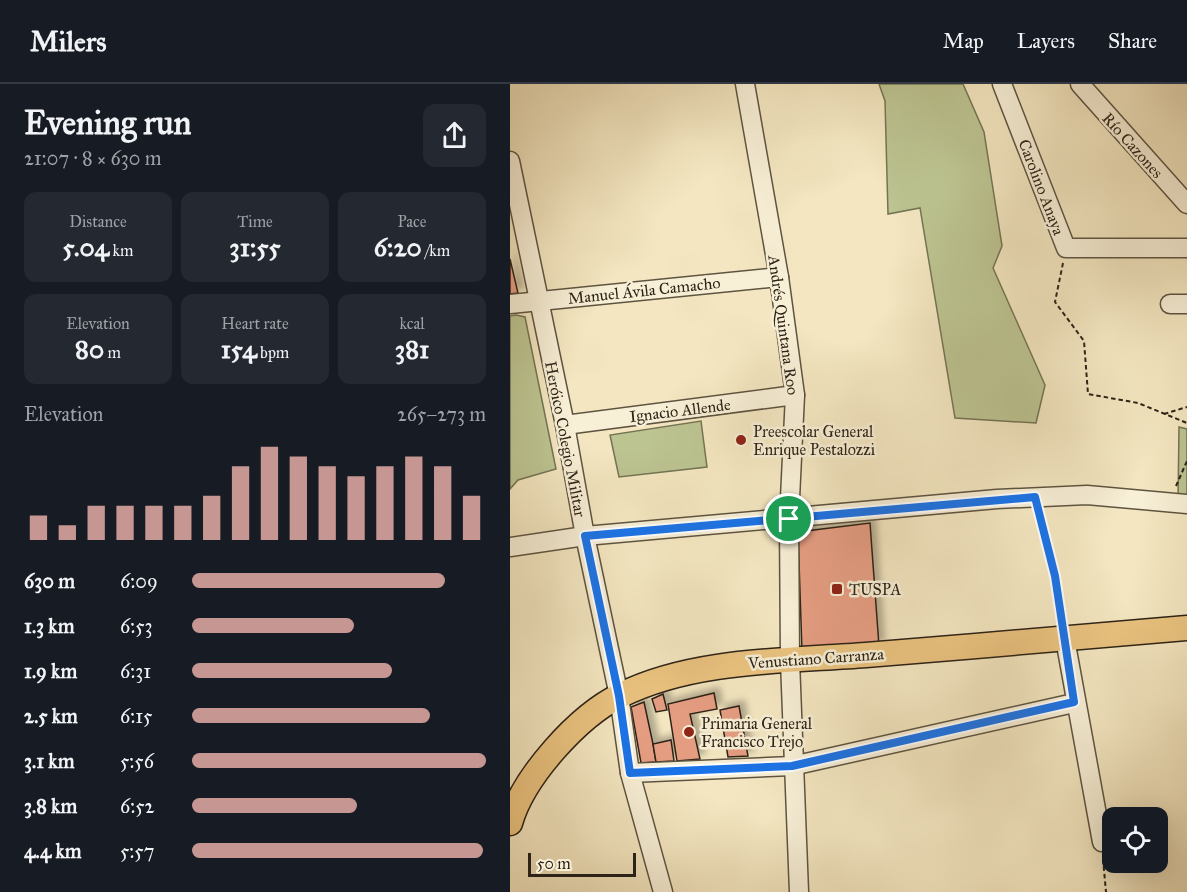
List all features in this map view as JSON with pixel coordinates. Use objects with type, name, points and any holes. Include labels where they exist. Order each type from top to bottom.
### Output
[{"type":"main road","name":"Venustiano Carranza","points":[[510,823],[520,784],[569,733],[619,696],[652,682],[736,664],[1187,628]]},
{"type":"street","name":"Andrés Quintana Roo","points":[[745,84],[779,277],[795,395],[789,519],[790,661],[792,766],[799,892]]},
{"type":"street","name":"Carolino Anaya","points":[[1002,84],[1066,248]]},
{"type":"street","name":"Río Cazones","points":[[1080,84],[1187,204]]},
{"type":"street","name":"Heróico Colegio Militar","points":[[510,161],[619,696],[630,773],[663,892]]},
{"type":"street","points":[[1066,248],[1187,248]]},
{"type":"street","name":"Manuel Ávila Camacho","points":[[510,304],[779,277]]},
{"type":"street","name":"Ignacio Allende","points":[[565,425],[795,395]]},
{"type":"street","points":[[510,547],[585,536],[1035,497],[1087,495],[1178,504]]},
{"type":"street","points":[[1065,639],[1074,702],[1102,842]]},
{"type":"street","points":[[630,773],[792,766],[1074,702]]},
{"type":"path","name":"Carolino Anaya","points":[[1066,248],[1055,302],[1084,341],[1088,394],[1138,403],[1187,423]]},
{"type":"path","points":[[1164,414],[1187,407]]},
{"type":"path","points":[[1178,504],[1187,461]]},
{"type":"path","points":[[1035,497],[1055,576],[1065,639]]},
{"type":"path","points":[[1104,873],[1106,892]]},
{"type":"green space","points":[[879,84],[963,84],[984,132],[1002,246],[993,268],[1045,385],[1036,423],[955,418],[920,208],[888,214],[885,101]]},
{"type":"green space","points":[[510,316],[525,317],[556,469],[518,480],[510,489]]},
{"type":"green space","points":[[701,421],[707,467],[619,477],[610,435]]},
{"type":"green space","points":[[1179,427],[1187,429],[1187,503],[1178,502]]},
{"type":"building","points":[[510,259],[518,293],[510,294]]},
{"type":"building","name":"TUSPA","points":[[870,523],[879,646],[802,652],[798,532]]},
{"type":"building","points":[[714,693],[717,709],[690,714],[700,759],[677,761],[668,704]]},
{"type":"building","points":[[663,694],[667,710],[656,712],[652,699]]},
{"type":"building","points":[[644,702],[656,762],[641,763],[631,707]]},
{"type":"building","points":[[739,706],[748,756],[728,757],[720,710]]},
{"type":"building","points":[[671,740],[674,761],[656,762],[653,744]]},
{"type":"place","name":"Preescolar General Enrique Pestalozzi","points":[[741,440]]},
{"type":"place","name":"TUSPA","points":[[837,589]]},
{"type":"place","name":"Primaria General Francisco Trejo","points":[[689,732]]},
{"type":"route","points":[[1035,497],[1055,576],[1074,702],[792,766],[630,773],[619,696],[585,536],[789,519],[1035,497]]}]
